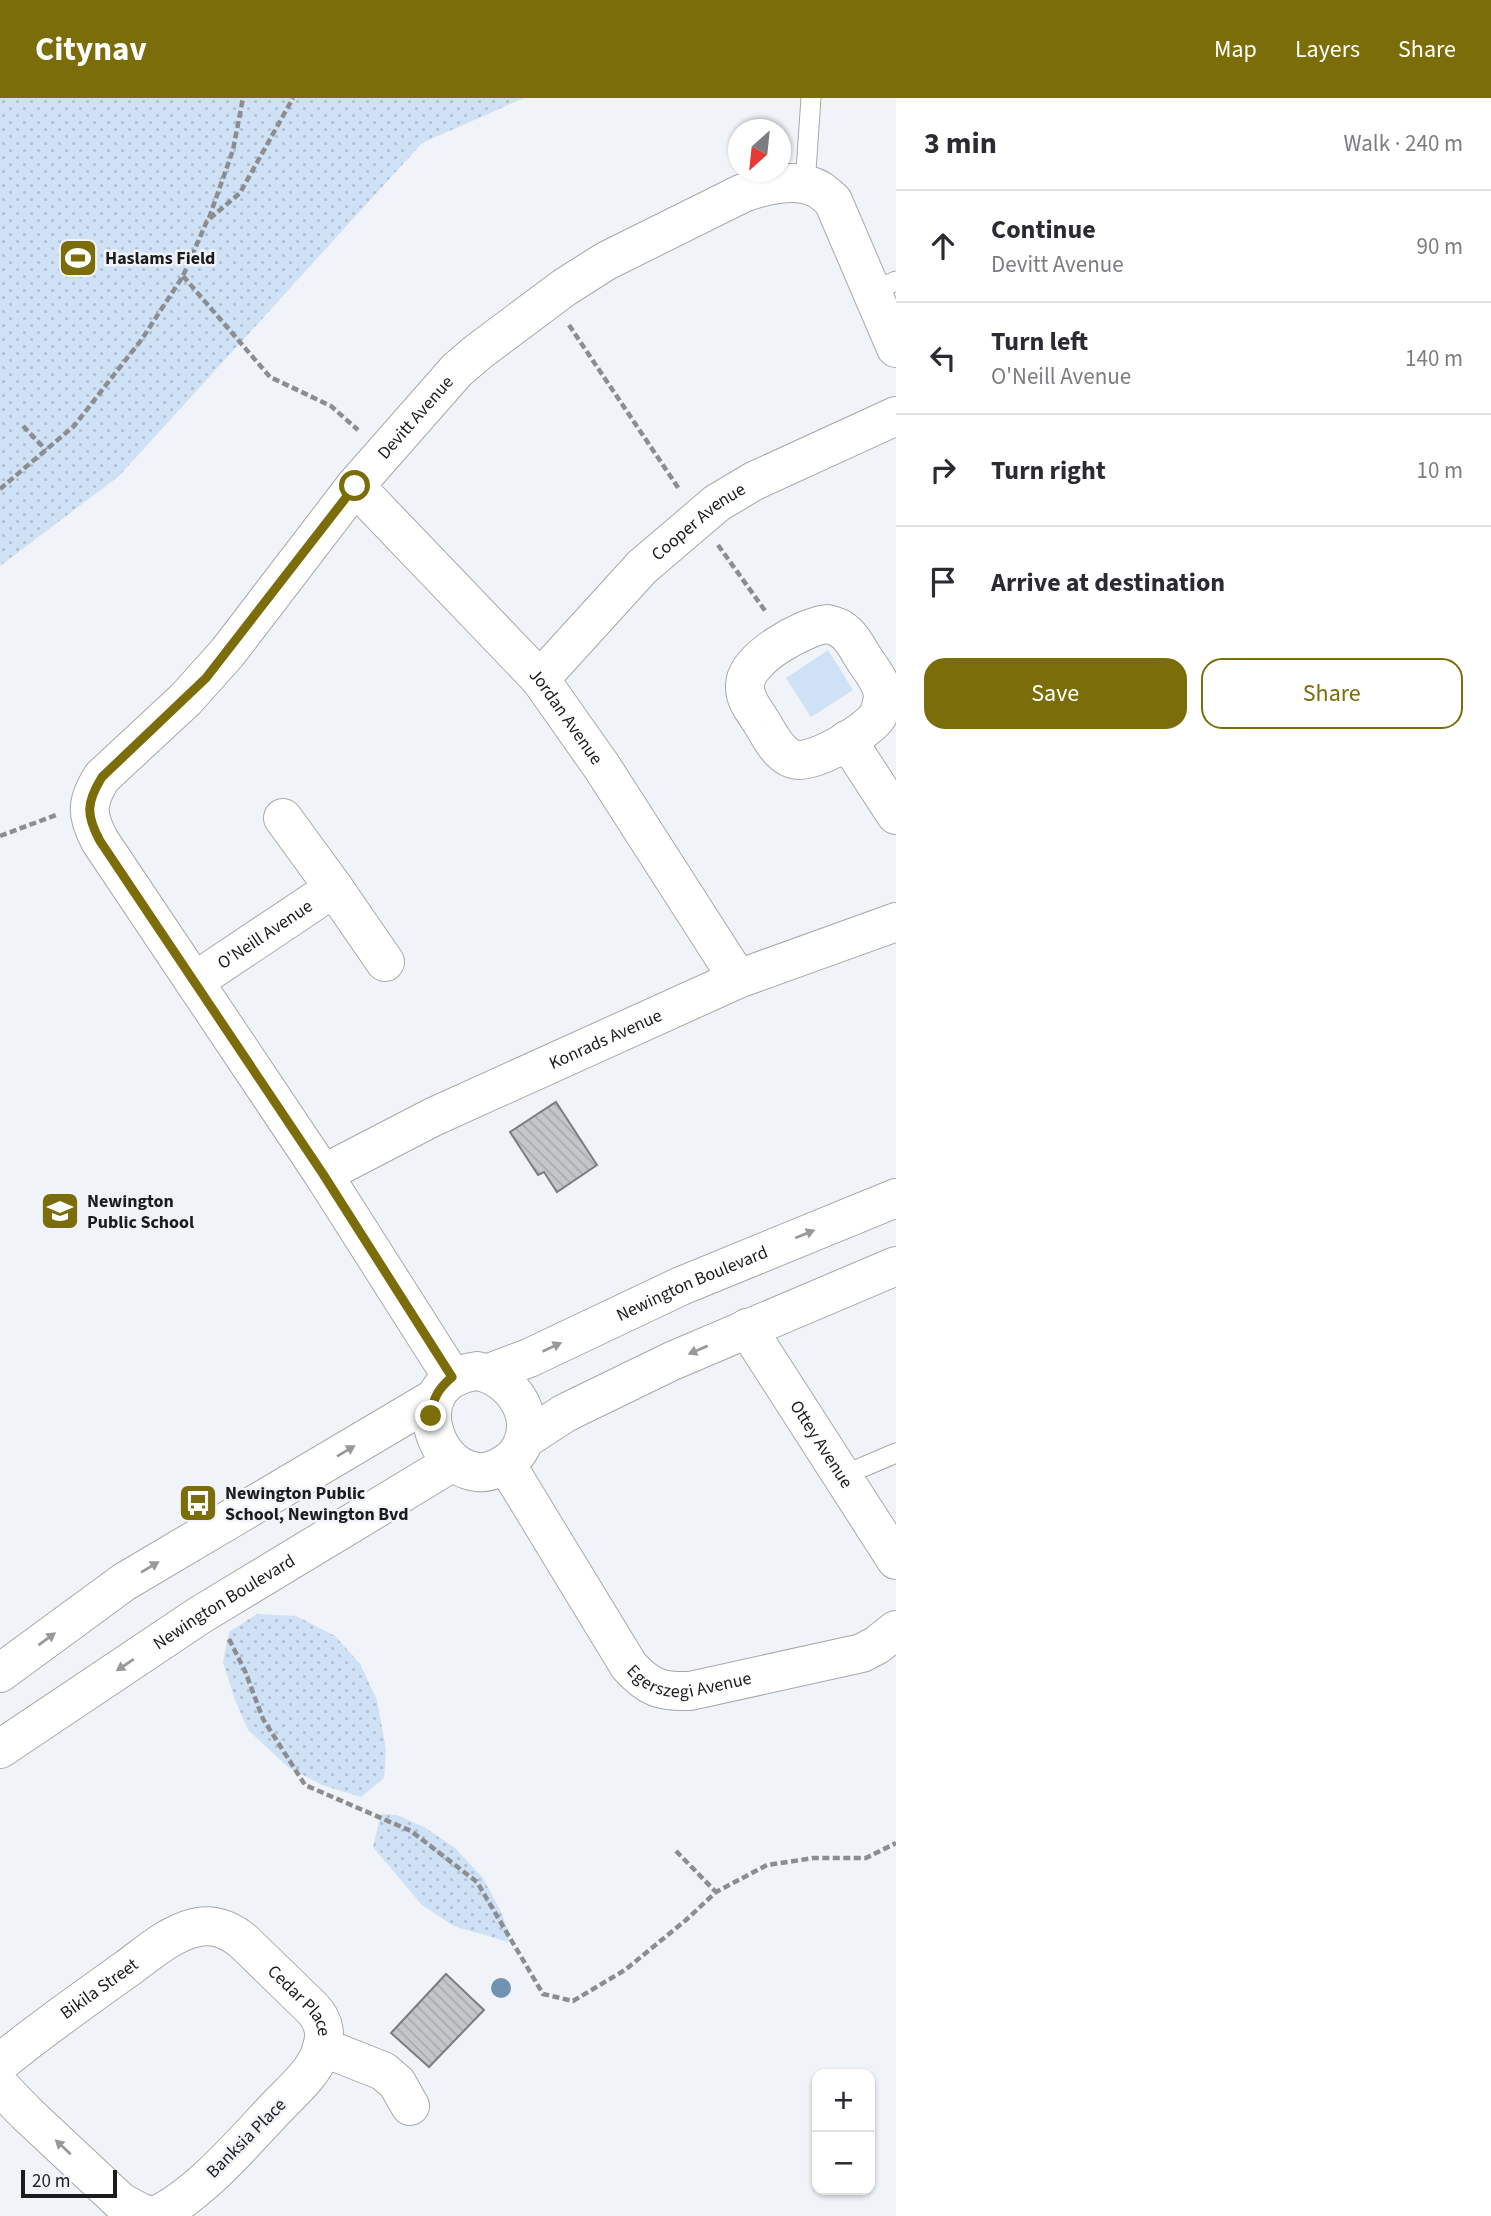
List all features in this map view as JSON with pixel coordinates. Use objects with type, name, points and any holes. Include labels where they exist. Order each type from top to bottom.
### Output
[{"type":"street","points":[[805,185],[819,190],[833,201],[884,286],[896,348]]},
{"type":"street","name":"Devitt Avenue","points":[[90,803],[102,777],[186,699],[228,652],[359,481],[457,370],[550,298],[607,261],[734,197],[762,186],[805,185]]},
{"type":"street","name":"Cooper Avenue","points":[[540,679],[642,567],[738,489],[896,416]]},
{"type":"street","name":"Jordan Avenue","points":[[359,481],[540,679],[602,767],[738,979]]},
{"type":"street","points":[[827,624],[843,629],[882,689],[883,697],[875,719],[847,740],[805,761],[795,760],[779,749],[748,701],[745,685],[752,666],[787,642],[808,628],[827,624]]},
{"type":"street","points":[[847,740],[896,815]]},
{"type":"street","points":[[90,803],[89,814],[100,841],[323,1174],[442,1388]]},
{"type":"street","points":[[283,818],[385,961]]},
{"type":"street","name":"O'Neill Avenue","points":[[195,981],[334,888]]},
{"type":"street","name":"Konrads Avenue","points":[[323,1174],[433,1117],[738,979],[896,922]]},
{"type":"street","name":"Newington Boulevard","points":[[489,1373],[529,1358],[681,1286],[896,1198]]},
{"type":"street","points":[[442,1388],[431,1416],[442,1449],[453,1462],[465,1469],[479,1472],[493,1470],[565,1413],[672,1361],[896,1266]]},
{"type":"street","name":"Ottey Avenue","points":[[747,1328],[896,1560]]},
{"type":"street","points":[[0,1673],[124,1583],[442,1388],[477,1371],[489,1373],[503,1381],[522,1407],[526,1423],[515,1451]]},
{"type":"street","name":"Egerszegi Avenue","points":[[515,1451],[629,1666],[654,1688],[671,1692],[690,1691],[845,1658],[877,1645],[896,1630]]},
{"type":"street","name":"Newington Boulevard","points":[[0,1749],[200,1615],[453,1462]]},
{"type":"street","name":"Cedar Place","points":[[206,1926],[233,1933],[321,2017],[324,2026],[323,2047],[383,2071],[397,2082],[410,2106]]},
{"type":"street","name":"Bikila Street","points":[[0,2063],[26,2041],[162,1944],[191,1928],[206,1926]]},
{"type":"street","name":"Banksia Place","points":[[155,2216],[182,2200],[229,2157],[308,2075],[323,2047]]},
{"type":"street","points":[[0,2086],[121,2202],[147,2216],[155,2216]]},
{"type":"lane","points":[[805,185],[811,98]]},
{"type":"lane","points":[[842,1476],[896,1453]]},
{"type":"path","points":[[0,489],[74,426],[142,339],[183,276],[233,150],[243,98]]},
{"type":"path","points":[[207,221],[240,192],[293,98]]},
{"type":"path","points":[[183,276],[270,377],[331,406],[360,431],[359,481]]},
{"type":"path","points":[[550,298],[699,519],[787,642]]},
{"type":"path","points":[[23,426],[46,450]]},
{"type":"path","points":[[0,836],[90,803]]},
{"type":"path","points":[[200,1615],[232,1641],[263,1719],[305,1785],[411,1831],[477,1882],[543,1994],[573,2001],[625,1970],[716,1892],[767,1865],[814,1858],[866,1858],[896,1843]]},
{"type":"path","points":[[677,1851],[716,1892]]},
{"type":"shaded area","points":[[0,98],[524,98],[422,143],[119,476],[0,566]]},
{"type":"shaded area","points":[[828,650],[853,690],[811,717],[786,678]]},
{"type":"shaded area","points":[[257,1614],[296,1616],[335,1636],[360,1664],[377,1700],[386,1750],[384,1778],[361,1797],[322,1785],[288,1767],[248,1730],[223,1662],[229,1632]]},
{"type":"shaded area","points":[[381,1814],[397,1815],[424,1827],[455,1848],[483,1878],[510,1935],[508,1942],[454,1926],[422,1905],[373,1847]]},
{"type":"building","points":[[556,1102],[597,1165],[557,1192],[544,1172],[538,1175],[510,1132]]},
{"type":"building","points":[[446,1974],[484,2010],[429,2067],[391,2033]]},
{"type":"place","name":"Haslams Field","points":[[78,258]]},
{"type":"place","name":"Newington Public School","points":[[60,1211]]},
{"type":"place","name":"Newington Public School, Newington Bvd","points":[[198,1503]]},
{"type":"route","points":[[355,486],[206,678],[102,777],[94,790],[89,814],[100,841],[323,1174],[452,1377],[441,1386],[433,1399],[431,1416]]}]
